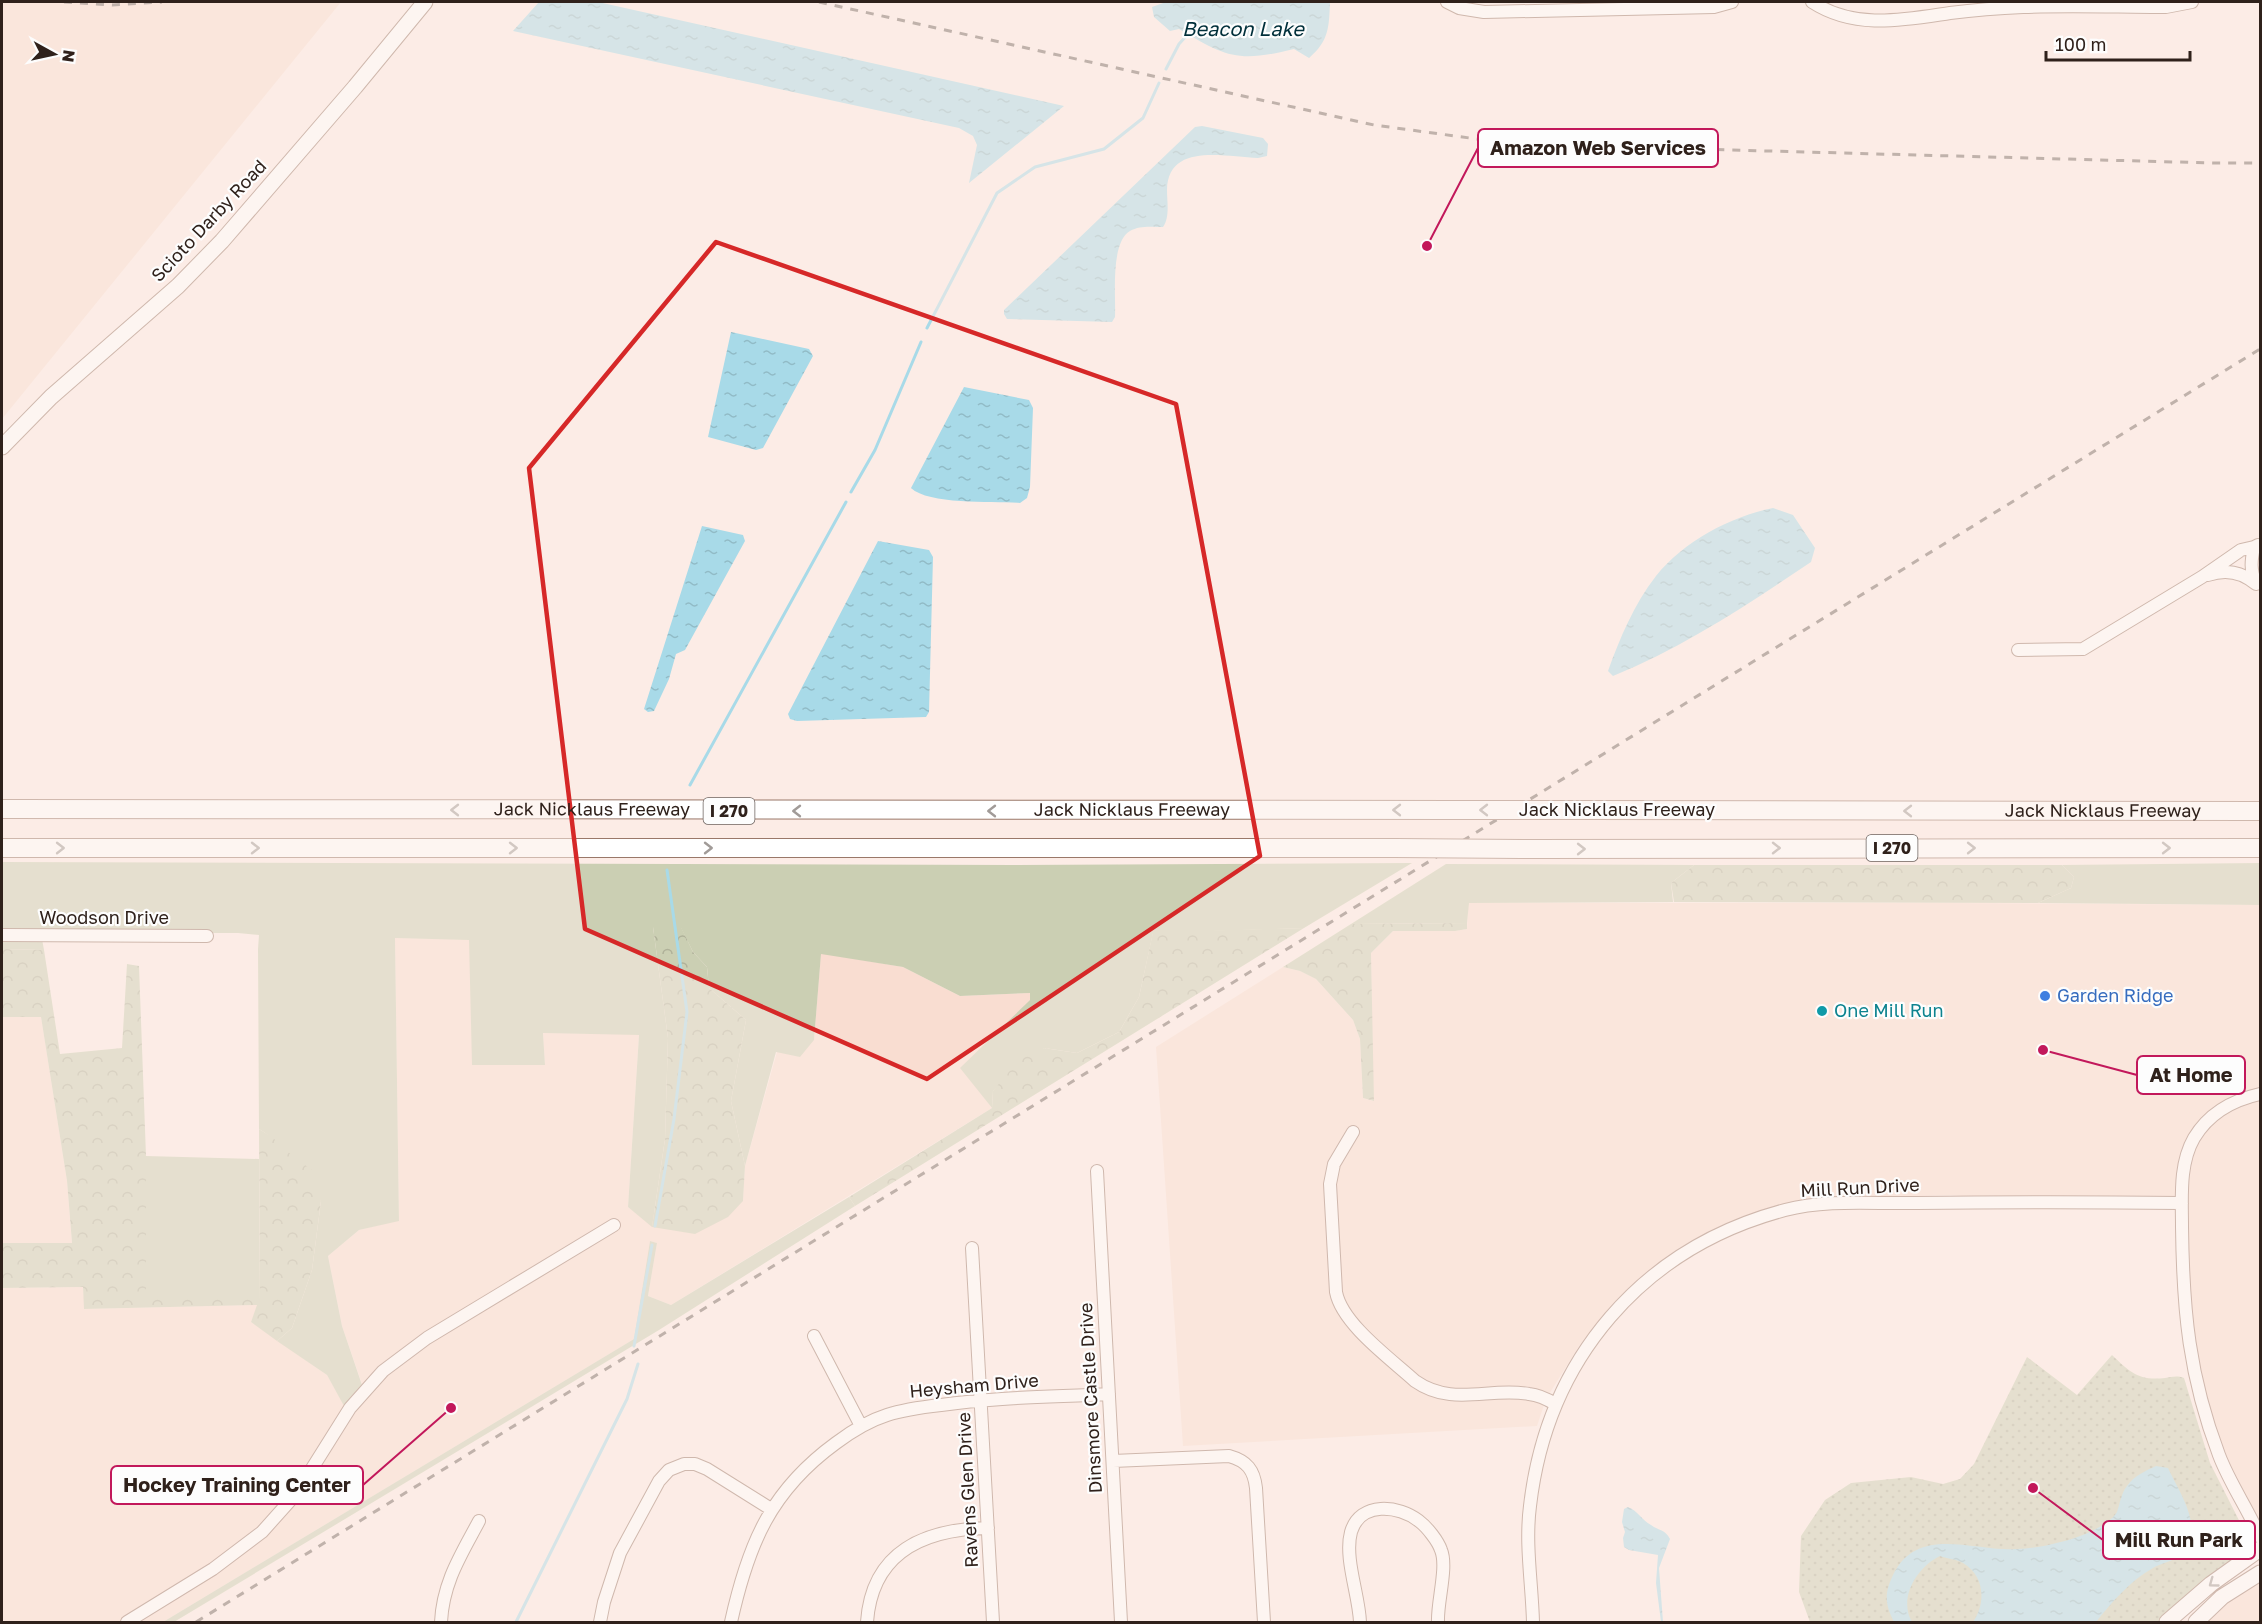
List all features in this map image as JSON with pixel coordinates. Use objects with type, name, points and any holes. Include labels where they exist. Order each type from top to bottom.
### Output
[{"type":"highway","name":"Jack Nicklaus Freeway","points":[[2,809],[2260,811]]},
{"type":"highway","name":"Jack Nicklaus Freeway","points":[[2,848],[2260,848]]},
{"type":"main road","name":"Scioto Darby Road","points":[[2,447],[51,397],[178,286],[222,241],[425,2]]},
{"type":"main road","points":[[2167,1623],[2211,1584],[2260,1549]]},
{"type":"main road","points":[[2196,1623],[2222,1597],[2260,1573]]},
{"type":"street","points":[[1447,2],[1459,8],[1484,12],[1714,7],[1732,2]]},
{"type":"street","points":[[1812,2],[1839,15],[1855,20],[1872,21],[1913,20],[1989,9],[2166,7],[2192,2]]},
{"type":"street","points":[[2018,650],[2083,649],[2202,577],[2241,550],[2257,545]]},
{"type":"street","points":[[2257,545],[2251,562],[2251,574],[2258,587]]},
{"type":"street","points":[[2202,577],[2220,571],[2238,574],[2248,578],[2258,587]]},
{"type":"street","name":"Woodson Drive","points":[[2,935],[207,936]]},
{"type":"street","points":[[2260,1094],[2227,1105],[2201,1127],[2189,1149],[2183,1171],[2182,1203],[2183,1285],[2192,1364],[2220,1457],[2260,1537]]},
{"type":"street","points":[[1353,1132],[1334,1164],[1330,1184],[1336,1292],[1346,1316],[1426,1389],[1436,1393],[1460,1395],[1526,1393],[1539,1396],[1555,1404]]},
{"type":"street","name":"Dinsmore Castle Drive","points":[[1097,1171],[1121,1623]]},
{"type":"street","name":"Mill Run Drive","points":[[1533,1623],[1530,1508],[1539,1456],[1555,1404],[1564,1384],[1596,1335],[1615,1311],[1654,1274],[1702,1242],[1785,1210],[1827,1204],[2182,1203]]},
{"type":"street","points":[[127,1623],[213,1569],[262,1532],[296,1494],[350,1408],[383,1371],[427,1338],[614,1225]]},
{"type":"street","name":"Ravens Glen Drive","points":[[972,1248],[993,1623]]},
{"type":"street","points":[[814,1336],[861,1426]]},
{"type":"street","name":"Heysham Drive","points":[[732,1623],[742,1577],[771,1509],[800,1473],[823,1452],[861,1426],[886,1415],[909,1409],[981,1401],[1109,1394]]},
{"type":"street","points":[[1113,1461],[1229,1456],[1246,1463],[1255,1477],[1264,1623]]},
{"type":"street","points":[[600,1623],[604,1602],[620,1553],[659,1482],[669,1470],[684,1464],[695,1464],[707,1469],[771,1509]]},
{"type":"street","points":[[1360,1623],[1350,1555],[1351,1532],[1357,1519],[1370,1510],[1389,1508],[1408,1514],[1421,1522],[1441,1548],[1444,1560],[1437,1606],[1438,1623]]},
{"type":"street","points":[[441,1623],[442,1600],[452,1572],[479,1521]]},
{"type":"street","points":[[867,1623],[873,1590],[881,1574],[902,1551],[930,1535],[965,1528],[988,1528]]},
{"type":"highlighted area","points":[[716,242],[1176,404],[1260,856],[927,1079],[585,929],[529,468]]},
{"type":"shaded area","points":[[2,2],[341,2],[2,419]]},
{"type":"shaded area","points":[[1468,903],[2260,905],[2260,1537],[2242,1501],[2197,1385],[2182,1204],[2035,1202],[1951,1195],[1808,1199],[1751,1214],[1707,1233],[1679,1248],[1646,1273],[1612,1305],[1581,1343],[1546,1399],[1537,1426],[1183,1446],[1156,1047],[1283,967],[1300,971],[1316,979],[1353,1020],[1360,1039],[1363,1098],[1373,1101],[1371,953],[1393,931],[1467,929]]},
{"type":"shaded area","points":[[395,938],[469,939],[545,1064],[543,1033],[639,1034],[628,1207],[639,1215],[743,1201],[745,1166],[777,1052],[814,1040],[821,953],[903,967],[960,996],[1030,993],[1030,1000],[961,1068],[992,1108],[671,1305],[648,1296],[657,1243],[650,1241],[634,1339],[163,1622],[2,1622],[2,1288],[83,1287],[85,1309],[258,1305],[251,1322],[327,1375],[344,1405],[362,1384],[342,1326],[328,1256],[359,1230],[399,1220]]},
{"type":"shaded area","points":[[2,1017],[41,1017],[67,1181],[72,1244],[2,1243]]},
{"type":"shaded area","points":[[2260,1573],[2260,1622],[2196,1622]]},
{"type":"green space","points":[[2,862],[1014,865],[1412,863],[1304,928],[1153,933],[1139,997],[1119,1032],[1077,1053],[1044,1048],[993,1091],[992,1108],[960,1068],[1030,1000],[1030,993],[960,996],[903,967],[821,954],[814,1040],[800,1057],[776,1052],[745,1166],[731,1101],[746,1020],[709,988],[707,967],[693,952],[681,928],[653,927],[668,1038],[665,1139],[652,1227],[628,1207],[639,1035],[543,1033],[545,1065],[472,1065],[469,940],[395,938],[399,1221],[359,1230],[328,1256],[342,1326],[362,1385],[344,1406],[327,1375],[277,1341],[292,1328],[312,1270],[321,1201],[286,1152],[259,1129],[259,935],[238,933],[2,933]]},
{"type":"green space","points":[[2260,863],[2260,905],[2038,903],[2071,888],[2074,877],[2062,865]]},
{"type":"green space","points":[[1446,864],[1694,865],[1671,883],[1673,902],[1469,903],[1467,923],[1351,924]]},
{"type":"green space","points":[[1694,865],[2062,865],[2074,877],[2071,888],[2038,903],[1674,902],[1671,883]]},
{"type":"green space","points":[[1467,923],[1467,929],[1455,931],[1393,931],[1371,953],[1374,1101],[1363,1098],[1360,1039],[1353,1020],[1316,979],[1300,971],[1283,967],[1351,924]]},
{"type":"green space","points":[[653,927],[681,927],[693,952],[707,967],[709,988],[746,1020],[731,1101],[745,1166],[743,1201],[728,1217],[695,1234],[652,1227],[665,1139],[668,1038]]},
{"type":"green space","points":[[1304,928],[855,1206],[849,1197],[992,1108],[993,1091],[1022,1056],[1044,1048],[1077,1053],[1119,1032],[1139,997],[1153,932]]},
{"type":"green space","points":[[2,938],[42,939],[44,950],[2,949]]},
{"type":"green space","points":[[2,949],[44,950],[60,1054],[122,1048],[127,964],[139,966],[146,1156],[146,1299],[260,1299],[259,1129],[313,1171],[321,1201],[312,1270],[292,1328],[277,1341],[251,1322],[257,1305],[84,1309],[83,1287],[2,1288],[2,1243],[72,1243],[67,1181],[41,1017],[2,1017]]},
{"type":"green space","points":[[146,1156],[259,1159],[260,1300],[146,1299]]},
{"type":"green space","points":[[849,1197],[855,1206],[659,1330],[174,1622],[163,1622],[634,1339],[650,1241],[657,1243],[648,1296],[671,1305]]},
{"type":"green space","points":[[2112,1355],[2130,1371],[2141,1377],[2156,1379],[2176,1376],[2184,1378],[2210,1463],[2248,1538],[2243,1555],[2201,1584],[2159,1622],[1810,1622],[1799,1592],[1801,1536],[1825,1500],[1851,1483],[1911,1477],[1943,1484],[1960,1479],[1974,1464],[2027,1357],[2077,1395]]},
{"type":"water","points":[[539,2],[598,2],[1064,106],[969,183],[977,145],[973,136],[959,128],[513,31]]},
{"type":"water","name":"Beacon Lake","points":[[1166,2],[1330,2],[1327,33],[1321,46],[1309,58],[1294,49],[1259,56],[1233,55],[1221,51],[1179,29],[1170,31],[1154,17],[1152,7]]},
{"type":"water","points":[[1202,126],[1263,138],[1268,144],[1267,156],[1258,158],[1200,156],[1177,165],[1170,175],[1167,190],[1167,214],[1163,227],[1134,229],[1124,237],[1119,246],[1115,270],[1115,317],[1112,322],[1007,319],[1004,310],[1195,127]]},
{"type":"water","points":[[731,332],[809,349],[813,356],[763,448],[756,450],[708,437]]},
{"type":"water","points":[[964,387],[1029,400],[1033,408],[1030,487],[1027,498],[1020,503],[946,500],[920,493],[911,488]]},
{"type":"water","points":[[1773,508],[1793,515],[1815,548],[1811,562],[1690,639],[1613,676],[1608,671],[1628,622],[1648,587],[1667,563],[1694,541],[1724,524]]},
{"type":"water","points":[[702,526],[743,535],[745,541],[685,650],[676,654],[669,679],[654,711],[648,712],[644,709]]},
{"type":"water","points":[[878,541],[929,550],[933,557],[929,712],[926,717],[797,721],[790,719],[788,714]]},
{"type":"water","points":[[2156,1466],[2168,1468],[2184,1499],[2191,1522],[2189,1544],[2182,1554],[2156,1566],[2137,1579],[2096,1622],[1973,1622],[1980,1607],[1981,1598],[1976,1575],[1961,1562],[1940,1556],[1917,1575],[1912,1584],[1907,1603],[1912,1622],[1894,1622],[1887,1604],[1888,1588],[1893,1575],[1904,1559],[1917,1550],[1932,1545],[1948,1544],[2000,1549],[2026,1548],[2053,1544],[2080,1536],[2112,1518],[2130,1482]]},
{"type":"water","points":[[1628,1507],[1664,1532],[1670,1539],[1659,1568],[1663,1622],[1661,1622],[1656,1583],[1658,1555],[1624,1547],[1625,1532],[1622,1522],[1624,1509]]},
{"type":"waterway","points":[[1166,69],[1179,44],[1188,34]]},
{"type":"waterway","points":[[927,328],[997,193],[1035,167],[1104,149],[1143,118],[1159,83]]},
{"type":"waterway","points":[[851,492],[875,450],[921,342]]},
{"type":"waterway","points":[[690,785],[846,502]]},
{"type":"waterway","points":[[655,1226],[674,1119],[687,1012],[667,870]]},
{"type":"waterway","points":[[634,1346],[652,1245]]},
{"type":"waterway","points":[[516,1622],[627,1399],[638,1364]]},
{"type":"railway","points":[[64,2],[112,5],[162,2]]},
{"type":"railway","points":[[819,2],[1374,125],[1477,139],[1620,147],[2260,163]]},
{"type":"railway","points":[[196,1622],[2260,349]]},
{"type":"place","name":"Amazon Web Services","points":[[1427,246]]},
{"type":"place","name":"Garden Ridge","points":[[2045,996]]},
{"type":"place","name":"One Mill Run","points":[[1822,1011]]},
{"type":"place","name":"At Home","points":[[2043,1050]]},
{"type":"place","name":"Hockey Training Center","points":[[451,1408]]},
{"type":"place","name":"Mill Run Park","points":[[2033,1488]]}]
